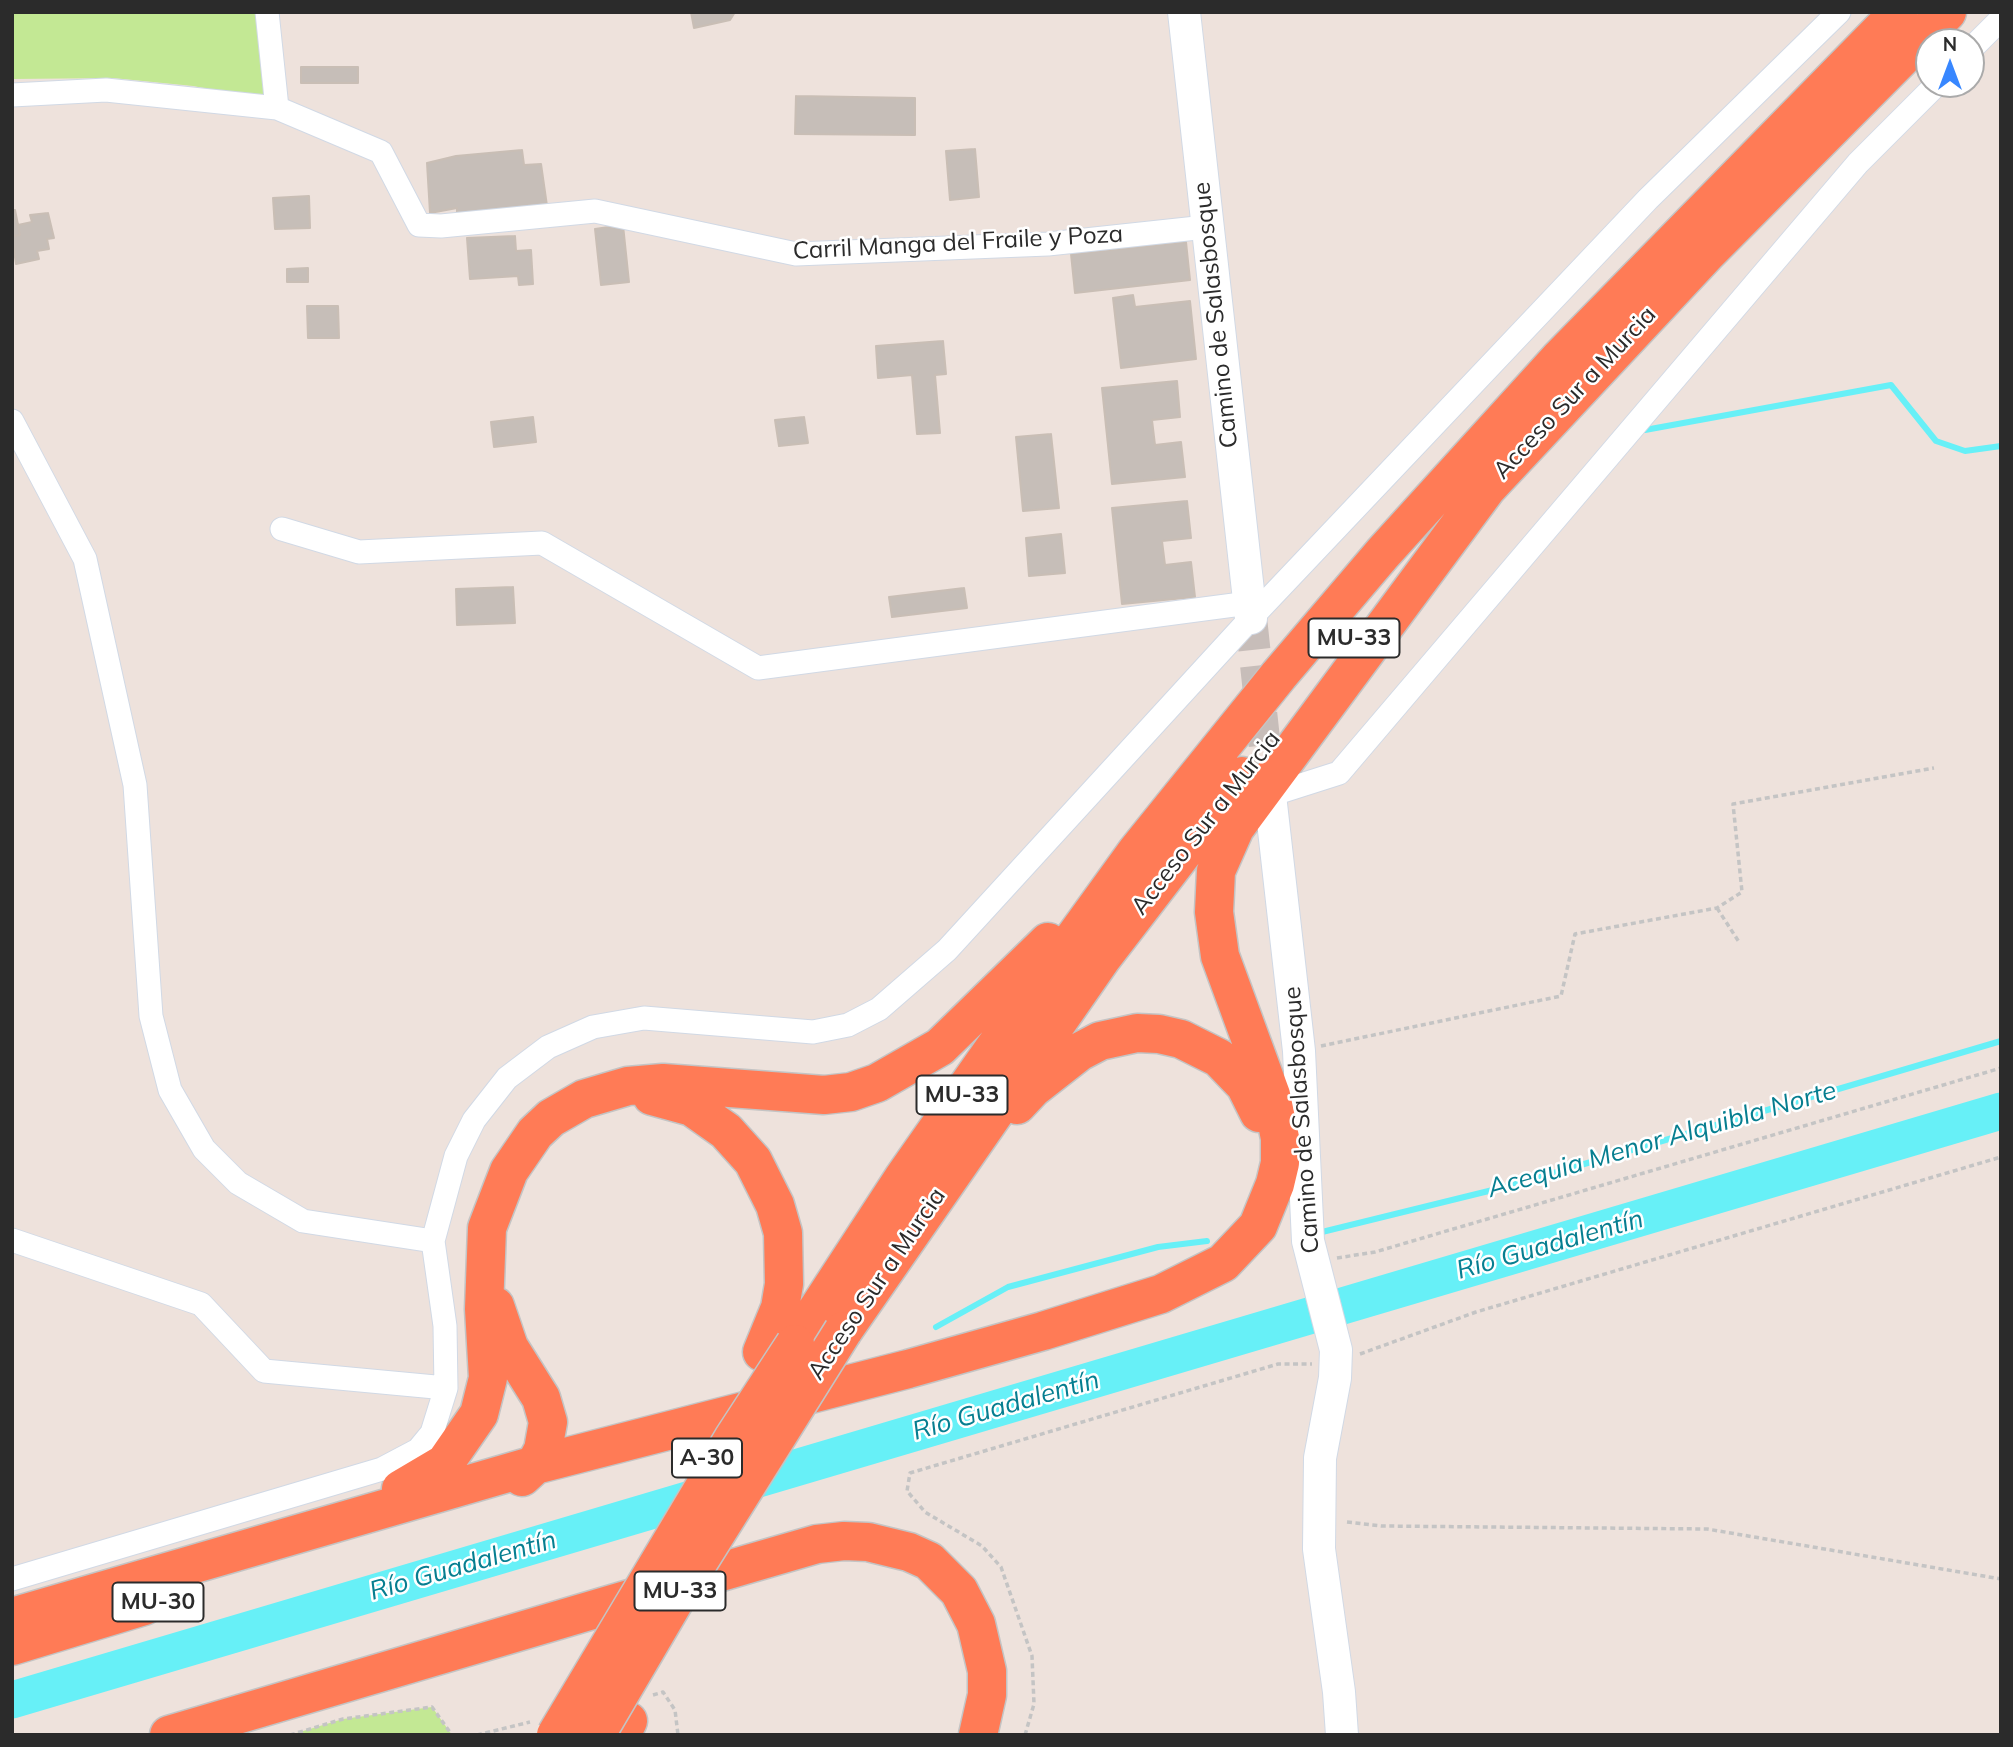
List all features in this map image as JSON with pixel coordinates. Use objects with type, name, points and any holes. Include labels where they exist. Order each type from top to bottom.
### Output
[{"type":"highway","name":"Acceso Sur a Murcia","points":[[556,1735],[656,1566],[779,1348],[1138,851],[1338,604],[1462,464],[1684,228],[1899,12]]},
{"type":"highway","name":"Acceso Sur a Murcia","points":[[611,1731],[766,1452],[843,1331],[1102,958],[1233,787],[1365,625],[1490,484],[1708,252],[1947,12]]},
{"type":"highway","points":[[300,1546],[1161,1294],[1223,1263],[1258,1226],[1275,1184],[1280,1163],[1280,1139],[1271,1095],[1220,956],[1214,912],[1216,871],[1235,828],[1490,484]]},
{"type":"highway","points":[[300,1546],[445,1463],[468,1433],[479,1413],[488,1378],[485,1259],[487,1228],[509,1171],[535,1133],[551,1118],[584,1099],[628,1086],[663,1083],[824,1095],[851,1092],[897,1074],[940,1047],[990,1002],[1138,851]]},
{"type":"highway","points":[[899,1247],[1033,1088],[1079,1052],[1100,1041],[1137,1033],[1181,1039],[1201,1047],[1232,1069],[1250,1093],[1262,1120],[1269,1156],[1258,1226]]},
{"type":"highway","points":[[584,1099],[608,1095],[651,1096],[692,1107],[726,1131],[753,1161],[775,1205],[783,1233],[785,1260],[779,1348]]},
{"type":"highway","points":[[485,1259],[501,1327],[546,1409],[547,1434],[535,1465]]},
{"type":"highway","points":[[300,1546],[510,1485],[535,1465],[908,1369]]},
{"type":"highway","points":[[169,1735],[748,1563],[817,1544],[844,1541],[868,1542],[909,1552],[929,1561],[959,1591],[976,1624],[987,1671],[986,1695],[978,1735]]},
{"type":"highway","name":"MU-30","points":[[12,1617],[300,1546]]},
{"type":"highway","name":"MU-30","points":[[12,1646],[300,1546]]},
{"type":"street","points":[[267,12],[276,108]]},
{"type":"street","name":"Camino de Salasbosque","points":[[1184,12],[1250,610]]},
{"type":"street","points":[[12,1579],[382,1469],[418,1450],[432,1433],[446,1388],[444,1326],[433,1241],[456,1156],[474,1119],[507,1078],[548,1047],[593,1027],[644,1018],[813,1032],[848,1025],[878,1009],[947,950],[1250,610],[1648,199],[1839,12]]},
{"type":"street","points":[[1985,35],[2001,19]]},
{"type":"street","name":"Carril Manga del Fraile y Poza","points":[[12,95],[106,90],[276,108],[381,152],[419,225],[441,226],[595,211],[796,254],[1048,244],[1206,227]]},
{"type":"street","points":[[1270,795],[1339,773],[1858,163],[1923,98]]},
{"type":"street","points":[[12,421],[85,559],[135,785],[151,1016],[170,1090],[204,1149],[238,1183],[303,1221],[433,1241]]},
{"type":"street","points":[[282,529],[359,552],[542,543],[758,668],[1250,610]]},
{"type":"street","name":"Camino de Salasbosque","points":[[1270,795],[1299,1051],[1313,1263],[1336,1350],[1335,1378],[1320,1458],[1319,1549],[1339,1692],[1342,1735]]},
{"type":"street","points":[[12,1240],[201,1304],[264,1371],[446,1388]]},
{"type":"path","points":[[1299,1051],[1561,996],[1575,934],[1717,908],[1742,892],[1733,804],[1934,768]]},
{"type":"path","points":[[1717,908],[1739,942]]},
{"type":"path","points":[[1313,1263],[1375,1252],[2001,1068]]},
{"type":"path","points":[[1347,1522],[1381,1526],[1707,1529],[2001,1579]]},
{"type":"path","points":[[290,1735],[343,1720],[432,1707],[453,1735]]},
{"type":"green space","points":[[12,12],[256,12],[264,99],[193,86],[113,78],[12,79]]},
{"type":"green space","points":[[432,1707],[452,1735],[290,1735],[343,1719]]},
{"type":"building","points":[[691,12],[735,12],[730,20],[694,28]]},
{"type":"building","points":[[301,67],[358,67],[358,83],[301,83]]},
{"type":"building","points":[[796,96],[915,98],[915,135],[795,134]]},
{"type":"building","points":[[975,149],[979,197],[950,200],[946,151]]},
{"type":"building","points":[[522,150],[524,165],[541,164],[547,206],[457,217],[457,208],[430,213],[427,163],[456,156]]},
{"type":"building","points":[[309,196],[310,228],[275,229],[273,198]]},
{"type":"building","points":[[12,210],[15,210],[20,235],[12,236]]},
{"type":"building","points":[[48,213],[54,238],[47,239],[49,249],[37,251],[39,259],[16,264],[12,236],[20,235],[18,225],[32,222],[30,215]]},
{"type":"building","points":[[623,225],[629,282],[601,285],[595,229]]},
{"type":"building","points":[[515,236],[516,251],[531,250],[533,284],[519,285],[518,276],[470,279],[467,238]]},
{"type":"building","points":[[1186,242],[1190,280],[1075,293],[1071,254]]},
{"type":"building","points":[[308,268],[308,282],[287,282],[287,269]]},
{"type":"building","points":[[1133,295],[1135,307],[1190,301],[1196,359],[1121,368],[1113,298]]},
{"type":"building","points":[[307,306],[338,306],[339,338],[308,338]]},
{"type":"building","points":[[943,341],[946,374],[935,375],[940,433],[917,434],[912,375],[878,378],[876,346]]},
{"type":"building","points":[[1177,381],[1180,417],[1152,420],[1155,445],[1181,442],[1185,477],[1112,484],[1102,388]]},
{"type":"building","points":[[533,417],[536,442],[494,447],[491,422]]},
{"type":"building","points":[[804,417],[808,443],[779,446],[775,420]]},
{"type":"building","points":[[1051,434],[1059,508],[1023,511],[1016,437]]},
{"type":"building","points":[[1187,501],[1191,538],[1162,541],[1165,565],[1191,562],[1195,597],[1122,604],[1112,508]]},
{"type":"building","points":[[1061,534],[1065,573],[1029,576],[1026,538]]},
{"type":"building","points":[[513,587],[515,623],[457,625],[456,589]]},
{"type":"building","points":[[964,588],[967,608],[892,617],[889,597]]},
{"type":"waterway","points":[[1645,430],[1891,385],[1936,441],[1965,451],[2001,446]]},
{"type":"waterway","name":"Acequia Menor Alquibla Norte","points":[[1322,1232],[1513,1185],[2001,1041]]},
{"type":"waterway","name":"Río Guadalentín","points":[[12,1700],[2001,1111]]},
{"type":"waterway","name":"Acequia Menor Alquibla Norte","points":[[936,1327],[1008,1287],[1158,1247],[1207,1241]]},
{"type":"tunnel","points":[[1251,618],[1270,795]]}]
